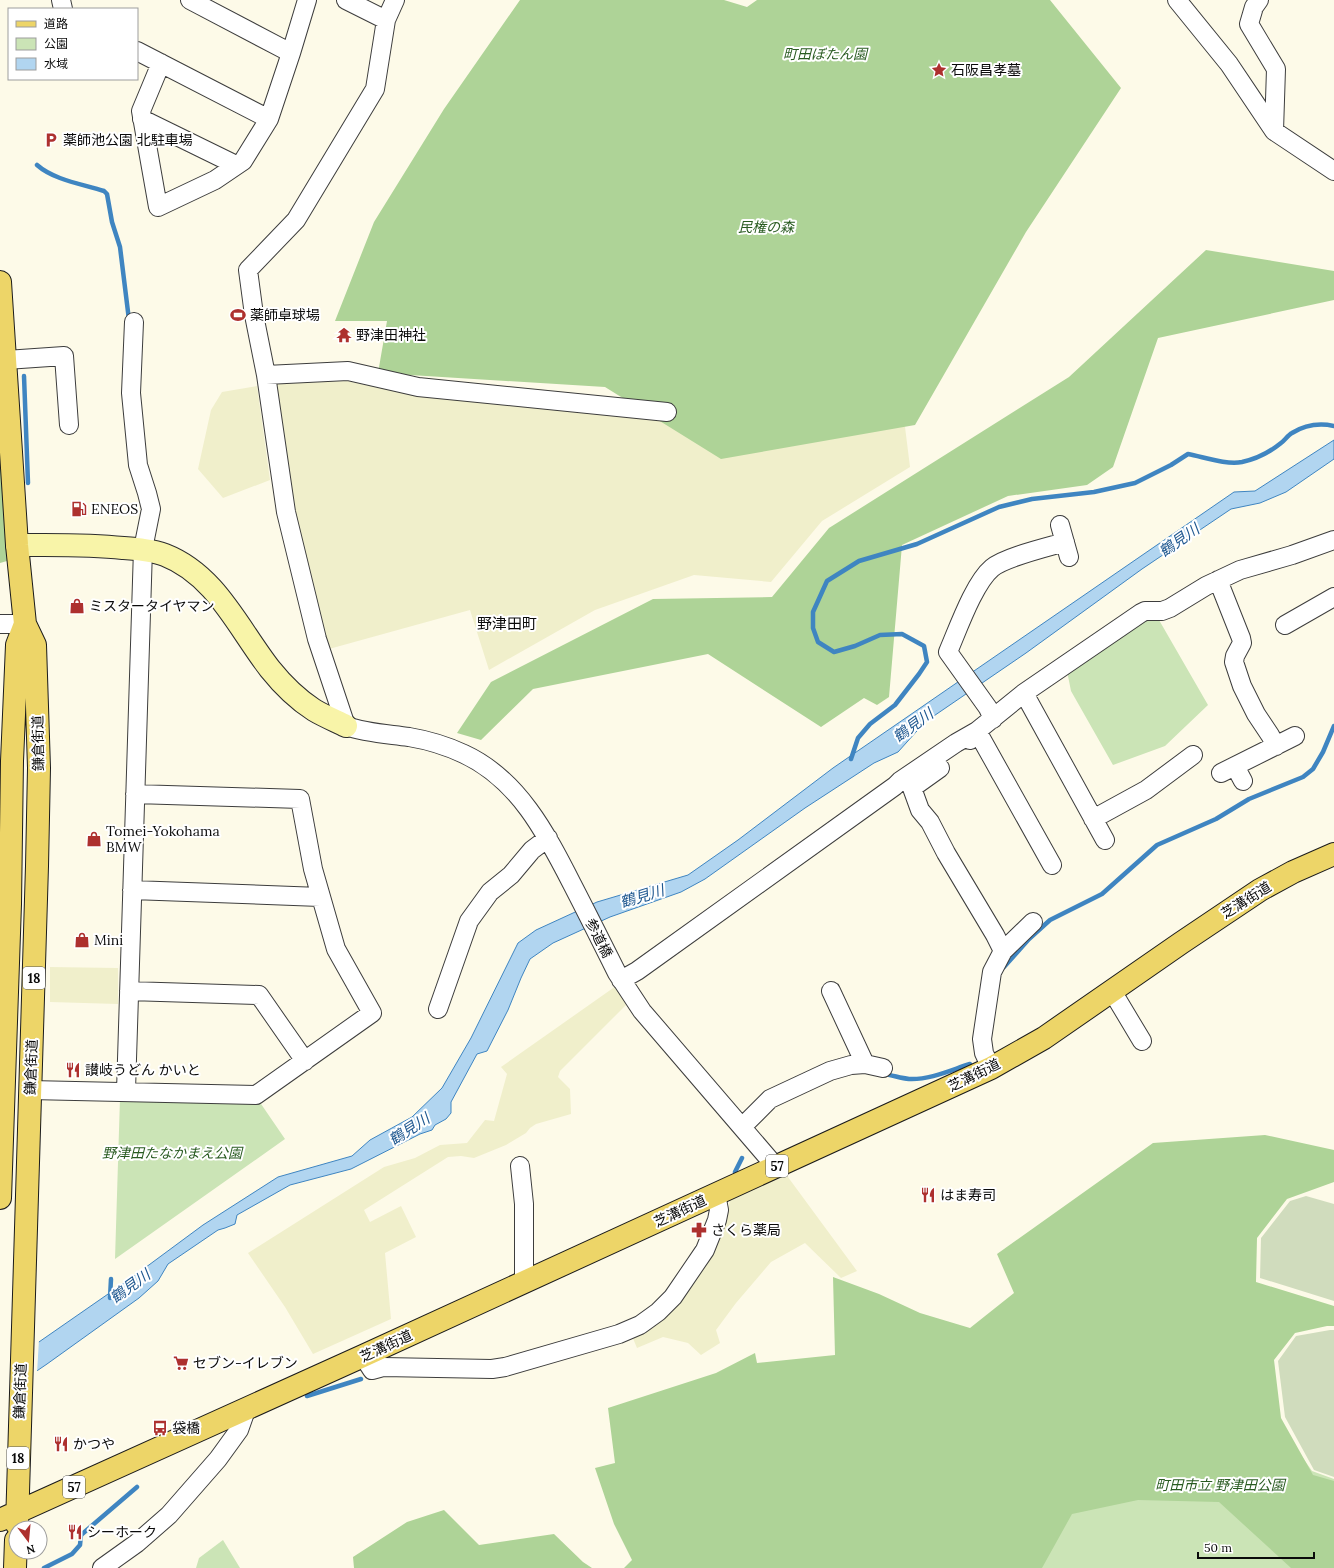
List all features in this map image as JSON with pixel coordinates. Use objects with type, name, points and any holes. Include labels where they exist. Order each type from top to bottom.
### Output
[{"type":"main road","name":"鎌倉街道","points":[[0,282],[17,545],[25,624],[35,645],[39,768],[20,1403],[11,1520]]},
{"type":"main road","name":"鎌倉街道","points":[[0,1198],[5,905],[17,645],[25,624]]},
{"type":"main road","name":"芝溝街道","points":[[11,1520],[363,1356],[991,1068],[1044,1038],[1260,890],[1293,872],[1334,854]]},
{"type":"street","points":[[190,0],[291,53]]},
{"type":"street","points":[[161,64],[141,111],[158,207],[215,180],[243,161],[269,119],[307,0]]},
{"type":"street","points":[[346,0],[386,20]]},
{"type":"street","points":[[346,726],[317,639],[286,512],[266,375],[254,314],[248,270],[296,220],[375,89],[386,20],[394,0]]},
{"type":"street","points":[[1177,0],[1229,64],[1274,131],[1334,171]]},
{"type":"street","points":[[1259,0],[1254,7],[1249,24],[1276,69],[1274,131]]},
{"type":"street","points":[[138,52],[269,119]]},
{"type":"street","points":[[142,119],[236,166]]},
{"type":"street","points":[[126,1091],[143,549],[150,509],[147,493],[138,465],[131,393],[134,322]]},
{"type":"street","points":[[6,360],[64,356],[69,425]]},
{"type":"street","points":[[266,375],[348,371],[418,387],[667,412]]},
{"type":"street","points":[[991,713],[948,652],[979,584],[984,567],[993,567],[1008,560],[1067,550],[1060,524]]},
{"type":"street","points":[[1003,951],[946,853],[930,822],[920,810],[912,788],[959,753],[991,713],[1024,693],[1141,613],[1145,611],[1156,612],[1166,609],[1206,586],[1240,570],[1292,555],[1334,540]]},
{"type":"street","points":[[17,545],[105,546],[143,549],[164,555],[185,565],[205,581],[220,598],[270,669],[291,692],[314,710],[346,726]]},
{"type":"street","points":[[1218,580],[1242,643],[1235,656],[1234,662],[1242,686],[1256,714],[1276,746]]},
{"type":"street","points":[[1285,625],[1334,597]]},
{"type":"street","points":[[0,624],[25,624]]},
{"type":"street","points":[[1024,693],[1105,840]]},
{"type":"street","name":"参道橋","points":[[346,726],[356,730],[411,738],[437,744],[464,754],[492,771],[518,796],[528,807],[548,838],[619,976],[642,1011],[776,1167]]},
{"type":"street","points":[[977,731],[1052,864]]},
{"type":"street","points":[[619,976],[637,971],[900,781],[956,743],[977,731]]},
{"type":"street","points":[[1233,773],[1295,736]]},
{"type":"street","points":[[1093,819],[1146,790],[1178,776],[1193,755]]},
{"type":"street","points":[[30,1090],[256,1095],[372,1013],[336,950],[313,869],[300,799],[136,794]]},
{"type":"street","points":[[438,1009],[469,921],[490,892],[511,875],[532,850],[548,838]]},
{"type":"street","points":[[132,890],[320,897]]},
{"type":"street","points":[[5,905],[36,905]]},
{"type":"street","points":[[991,1068],[984,1053],[982,1039],[988,989],[992,972],[1003,951],[1032,922]]},
{"type":"street","points":[[129,991],[259,995],[305,1061]]},
{"type":"street","points":[[832,991],[865,1064]]},
{"type":"street","points":[[1112,991],[1142,1042]]},
{"type":"street","points":[[742,1127],[770,1099],[794,1086],[830,1071],[851,1065],[865,1064],[883,1068]]},
{"type":"street","points":[[520,1166],[524,1204],[524,1283]]},
{"type":"street","points":[[363,1356],[372,1370],[383,1367],[505,1367],[619,1334],[640,1325],[658,1312],[673,1297],[705,1250],[718,1220],[719,1210],[716,1194]]},
{"type":"street","points":[[102,1568],[137,1543],[169,1515],[218,1459],[239,1430],[246,1410]]},
{"type":"green space","name":"民権の森","points":[[520,0],[724,0],[747,7],[757,0],[1050,0],[1121,88],[1026,232],[915,425],[721,459],[605,387],[378,373],[387,321],[335,321],[374,222],[444,109]]},
{"type":"green space","points":[[1206,250],[1334,271],[1334,300],[1158,338],[1113,467],[1087,485],[1008,496],[902,545],[889,697],[877,705],[864,698],[821,727],[708,654],[533,689],[481,740],[457,733],[491,682],[653,599],[772,597],[829,528],[1069,377]]},
{"type":"green space","points":[[347,381],[418,396],[904,419],[910,467],[822,521],[771,582],[694,575],[595,610],[489,670],[470,610],[329,649],[294,506],[275,384]]},
{"type":"green space","points":[[257,386],[270,480],[223,498],[198,469],[211,410],[222,392]]},
{"type":"green space","points":[[0,446],[7,561],[0,563]]},
{"type":"green space","points":[[1147,616],[1159,620],[1208,705],[1165,746],[1113,765],[1071,691],[1067,671]]},
{"type":"green space","points":[[50,967],[118,968],[118,1004],[50,1002]]},
{"type":"green space","points":[[616,986],[626,1005],[560,1071],[558,1077],[570,1089],[571,1114],[536,1124],[526,1133],[506,1145],[474,1158],[461,1156],[448,1157],[364,1210],[370,1222],[401,1206],[416,1237],[385,1253],[391,1319],[313,1354],[285,1307],[248,1253],[384,1167],[415,1158],[440,1145],[467,1143],[485,1120],[494,1121],[507,1074],[501,1067]]},
{"type":"green space","name":"野津田たなかまえ公園","points":[[120,1098],[259,1101],[285,1139],[115,1259]]},
{"type":"green space","points":[[1265,1135],[1334,1150],[1334,1182],[1287,1199],[1257,1238],[1256,1282],[1334,1306],[1334,1326],[1327,1326],[1295,1333],[1274,1360],[1281,1418],[1313,1475],[1334,1481],[1334,1568],[1291,1568],[1219,1502],[1138,1500],[1072,1514],[1042,1568],[624,1568],[632,1560],[614,1524],[595,1468],[615,1463],[608,1408],[716,1373],[755,1353],[757,1363],[835,1355],[833,1277],[879,1294],[920,1313],[970,1328],[1014,1293],[997,1254],[1153,1143]]},
{"type":"green space","points":[[785,1173],[857,1271],[841,1278],[805,1243],[771,1262],[736,1303],[716,1330],[720,1343],[701,1355],[688,1343],[663,1337],[637,1348],[632,1336],[704,1265],[728,1211],[730,1199]]},
{"type":"green space","points":[[1306,1196],[1334,1204],[1334,1301],[1260,1278],[1261,1238],[1290,1201]]},
{"type":"green space","points":[[1334,1330],[1334,1477],[1314,1470],[1285,1417],[1278,1361],[1296,1336]]},
{"type":"green space","name":"町田市立 野津田公園","points":[[1246,1376],[1312,1471],[1334,1479],[1334,1568],[977,1568]]},
{"type":"green space","points":[[444,1510],[479,1545],[554,1534],[583,1562],[592,1568],[354,1568],[353,1557],[407,1522]]},
{"type":"green space","points":[[223,1540],[240,1568],[196,1568],[199,1558]]},
{"type":"water","name":"鶴見川","points":[[1334,440],[1334,459],[1286,492],[1260,503],[1231,509],[1142,569],[1026,653],[925,722],[898,752],[874,763],[805,808],[705,879],[681,892],[610,917],[553,943],[530,959],[508,1010],[487,1051],[477,1054],[451,1102],[451,1113],[446,1119],[435,1125],[432,1130],[420,1134],[351,1169],[290,1185],[237,1215],[235,1224],[218,1230],[168,1264],[158,1281],[139,1298],[0,1396],[0,1369],[134,1276],[203,1225],[278,1177],[352,1156],[370,1140],[412,1117],[442,1088],[471,1038],[518,943],[536,930],[597,902],[688,875],[738,840],[833,768],[1234,492],[1255,491]]},
{"type":"pier","points":[[39,1340],[37,1373],[0,1398],[0,1367]]},
{"type":"waterway","points":[[37,165],[60,178],[104,191],[107,194],[112,222],[120,247],[129,320]]},
{"type":"waterway","points":[[24,376],[28,483]]},
{"type":"waterway","points":[[851,759],[858,738],[870,724],[895,705],[927,662],[924,646],[902,634],[880,635],[855,646],[834,652],[818,642],[813,628],[813,612],[827,581],[859,561],[917,544],[999,507],[1032,499],[1094,492],[1135,483],[1171,465],[1188,454],[1222,462],[1242,462],[1268,452],[1291,434],[1307,426],[1334,426]]},
{"type":"waterway","points":[[1004,967],[1029,939],[1050,920],[1102,894],[1157,845],[1216,819],[1249,799],[1303,777],[1313,769],[1323,752],[1334,726]]},
{"type":"waterway","points":[[883,1074],[906,1079],[917,1079],[940,1074],[970,1064]]},
{"type":"waterway","points":[[735,1172],[742,1158]]},
{"type":"waterway","name":"鶴見川","points":[[110,1298],[111,1279]]},
{"type":"waterway","points":[[307,1396],[361,1379]]},
{"type":"waterway","points":[[44,1568],[72,1554],[80,1545],[81,1535],[137,1487]]},
{"type":"place","name":"石阪昌孝墓","points":[[939,70]]},
{"type":"place","name":"薬師池公園 北駐車場","points":[[51,140]]},
{"type":"place","name":"薬師卓球場","points":[[238,315]]},
{"type":"place","name":"野津田神社","points":[[344,335]]},
{"type":"place","name":"ENEOS","points":[[79,509]]},
{"type":"place","name":"ミスタータイヤマン","points":[[77,606]]},
{"type":"place","name":"Tomei-Yokohama BMW","points":[[94,839]]},
{"type":"place","name":"Mini","points":[[82,940]]},
{"type":"place","name":"讃岐うどん かいと","points":[[73,1070]]},
{"type":"place","name":"はま寿司","points":[[928,1195]]},
{"type":"place","name":"さくら薬局","points":[[699,1230]]},
{"type":"place","name":"セブン-イレブン","points":[[181,1363]]},
{"type":"place","name":"袋橋","points":[[160,1428]]},
{"type":"place","name":"かつや","points":[[61,1444]]},
{"type":"place","name":"シーホーク","points":[[75,1532]]},
{"type":"district","name":"野津田町","points":[[507,623]]},
{"type":"park label","name":"町田ぼたん園","points":[[825,54]]}]
